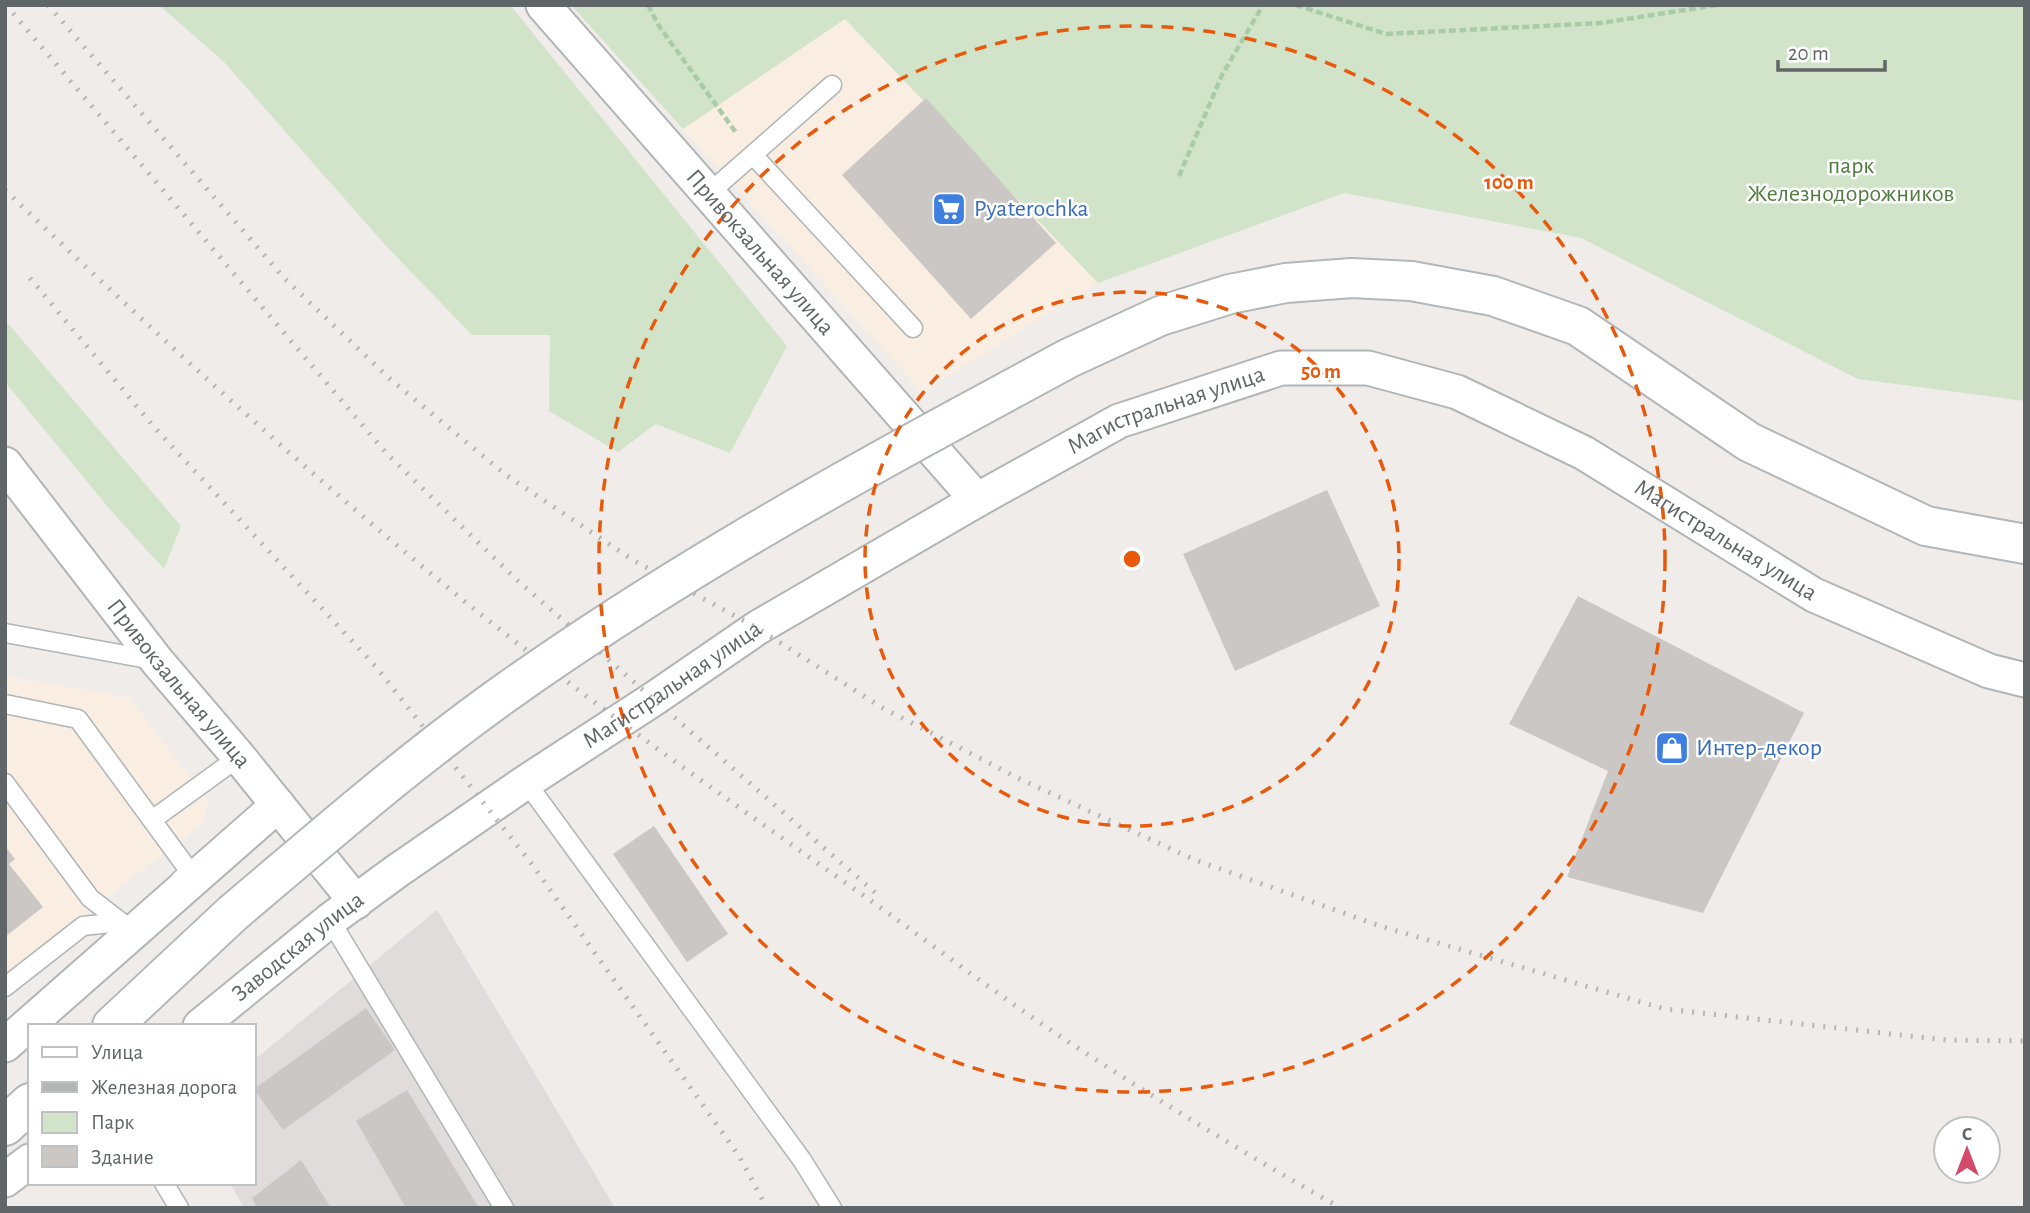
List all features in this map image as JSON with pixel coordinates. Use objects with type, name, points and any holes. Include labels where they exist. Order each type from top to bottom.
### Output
[{"type":"main road","points":[[114,1024],[233,913],[384,785],[507,691],[620,615],[840,482],[1069,358],[1160,316],[1230,294],[1286,283],[1352,278],[1411,281],[1493,296],[1578,326],[1749,442],[1926,526],[2025,544]]},
{"type":"main road","points":[[5,1126],[28,1105]]},
{"type":"street","name":"Привокзальная улица","points":[[543,5],[976,500]]},
{"type":"street","name":"Магистральная улица","points":[[397,871],[757,628],[976,500],[1119,421],[1281,369],[1368,368],[1457,392],[1584,453],[1814,595],[1989,671],[2025,680]]},
{"type":"street","name":"Привокзальная улица","points":[[5,464],[157,661],[278,805],[343,911]]},
{"type":"street","points":[[5,1045],[126,928],[278,805]]},
{"type":"street","name":"Заводская улица","points":[[202,1024],[397,871]]},
{"type":"street","points":[[5,1180],[28,1163]]},
{"type":"lane","points":[[708,194],[832,85]]},
{"type":"lane","points":[[753,155],[912,328]]},
{"type":"lane","points":[[5,633],[157,661]]},
{"type":"lane","points":[[5,704],[78,719],[190,872],[126,928],[83,926],[5,987]]},
{"type":"lane","points":[[152,820],[239,757]]},
{"type":"lane","points":[[526,782],[802,1160],[832,1208]]},
{"type":"lane","points":[[5,783],[90,898],[126,928]]},
{"type":"lane","points":[[343,911],[504,1208]]},
{"type":"lane","points":[[165,1185],[179,1208]]},
{"type":"path","points":[[648,5],[659,26],[753,155]]},
{"type":"path","points":[[1179,176],[1222,75],[1263,5]]},
{"type":"path","points":[[1296,5],[1385,34],[1601,23],[1717,5]]},
{"type":"shaded area","points":[[845,19],[1098,283],[922,392],[683,129]]},
{"type":"shaded area","points":[[5,676],[129,697],[208,801],[204,822],[5,976]]},
{"type":"shaded area","points":[[437,910],[615,1208],[244,1208],[231,1185],[256,1185],[256,1058]]},
{"type":"green space","points":[[159,5],[510,5],[787,346],[730,453],[656,424],[618,452],[549,411],[550,335],[472,335],[387,247],[224,62]]},
{"type":"green space","name":"парк Железнодорожников","points":[[571,5],[2025,5],[2025,401],[1858,379],[1581,238],[1344,193],[1098,283],[845,19],[683,129]]},
{"type":"green space","points":[[5,320],[181,526],[164,569],[113,513],[5,382]]},
{"type":"building","name":"Pyaterochka","points":[[926,98],[1056,243],[971,319],[842,175]]},
{"type":"building","points":[[1327,490],[1380,606],[1235,671],[1183,554]]},
{"type":"building","name":"Интер-декор","points":[[1578,596],[1804,713],[1703,913],[1567,877],[1608,771],[1509,724]]},
{"type":"building","points":[[654,826],[728,934],[687,962],[613,854]]},
{"type":"building","points":[[5,846],[15,859],[9,864],[43,907],[5,937]]},
{"type":"building","points":[[366,1008],[395,1050],[283,1130],[256,1092],[256,1088]]},
{"type":"building","points":[[407,1090],[479,1208],[406,1208],[356,1121]]},
{"type":"building","points":[[301,1160],[331,1208],[257,1208],[252,1198]]},
{"type":"railway","points":[[6,5],[386,453],[517,580],[879,896]]},
{"type":"railway","points":[[48,5],[284,278],[390,379],[506,475],[633,560],[757,628],[881,707],[1020,779],[1195,860],[1380,926],[1665,1009],[1946,1040],[2025,1041]]},
{"type":"railway","points":[[5,190],[281,445],[394,543],[552,670],[1041,1023],[1203,1127],[1341,1208]]},
{"type":"railway","points":[[30,278],[154,427],[376,667],[531,863],[739,1156],[767,1208]]},
{"type":"place","name":"Pyaterochka","points":[[949,209]]},
{"type":"place","name":"Интер-декор","points":[[1672,748]]}]
